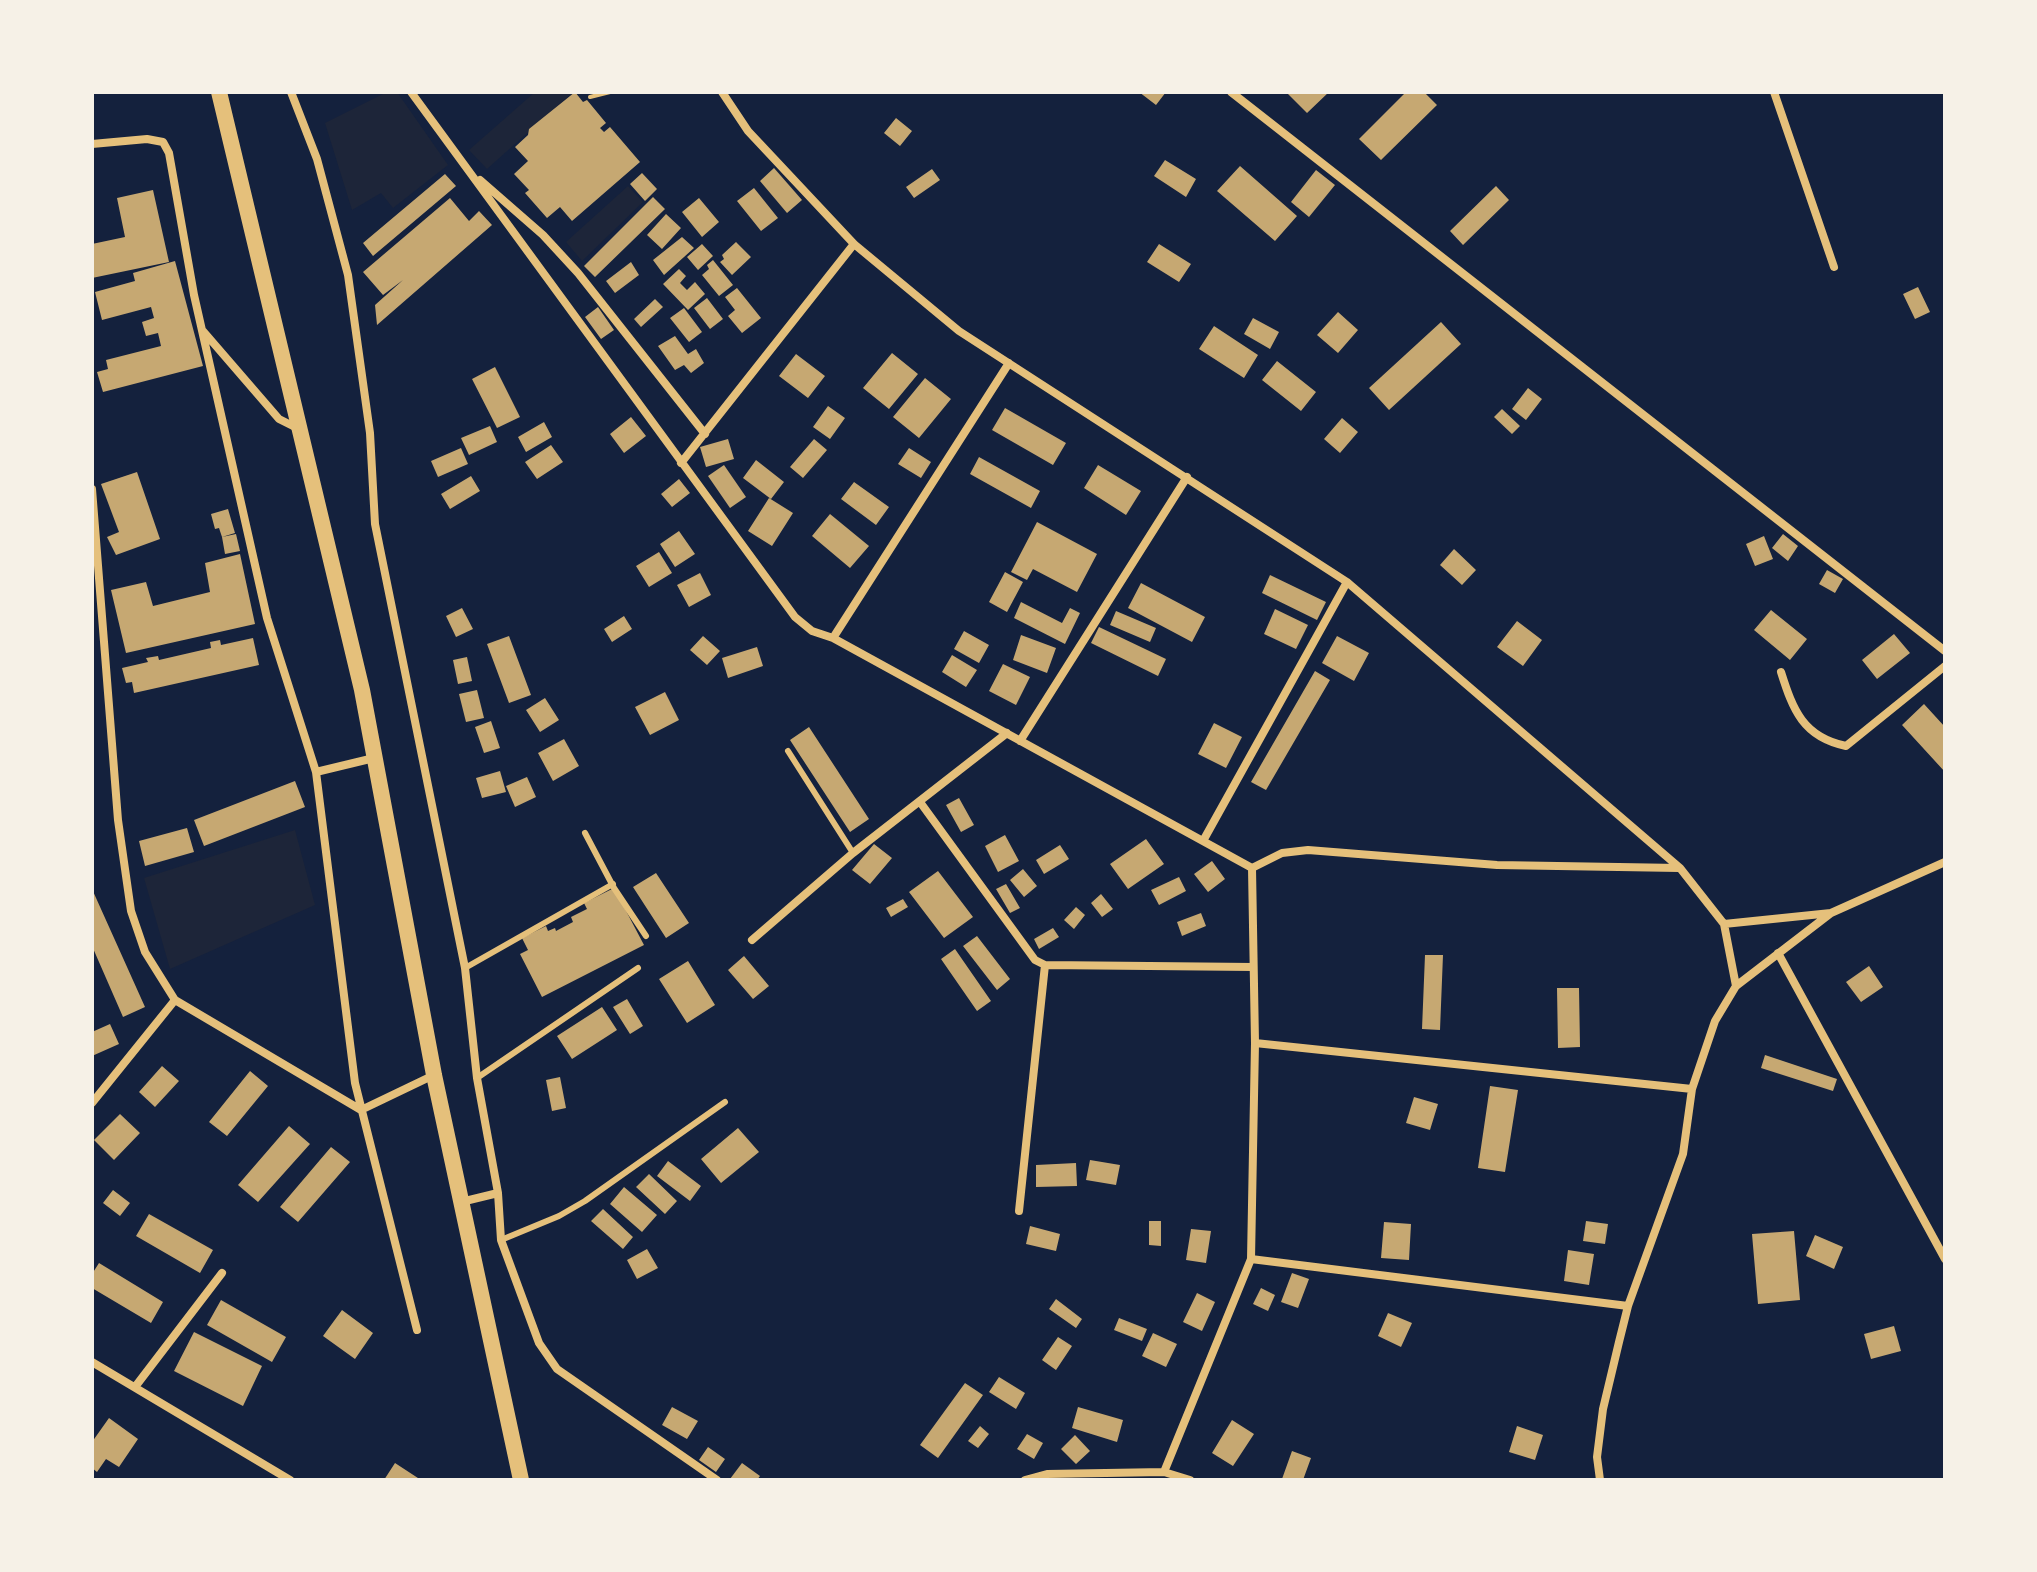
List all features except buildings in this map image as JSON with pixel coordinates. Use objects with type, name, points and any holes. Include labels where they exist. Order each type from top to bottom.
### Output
[{"type":"main road","points":[[219,92],[362,690],[434,1075],[521,1480]]},
{"type":"street","points":[[291,92],[317,159],[348,275],[370,433],[375,524],[465,968],[477,1078],[498,1193],[501,1240],[539,1343],[557,1369],[717,1480]]},
{"type":"street","points":[[411,92],[795,617],[812,631],[833,638],[1252,868]]},
{"type":"street","points":[[722,92],[748,131],[854,244],[959,331],[1347,582],[1680,868],[1724,924],[1736,986]]},
{"type":"street","points":[[1231,92],[1945,651]]},
{"type":"street","points":[[1774,92],[1834,267]]},
{"type":"street","points":[[92,144],[147,139],[163,142],[169,153],[201,329],[267,618],[316,772],[355,1083],[417,1330]]},
{"type":"street","points":[[467,168],[561,254],[705,434]]},
{"type":"street","points":[[681,463],[854,244]]},
{"type":"street","points":[[201,329],[279,419],[299,429]]},
{"type":"street","points":[[833,638],[1009,363]]},
{"type":"street","points":[[1020,741],[1187,477]]},
{"type":"street","points":[[92,489],[118,820],[131,911],[145,952],[175,1000],[361,1110]]},
{"type":"street","points":[[1203,841],[1347,582]]},
{"type":"street","points":[[1781,672],[1789,700],[1804,723],[1825,741],[1846,746],[1945,666]]},
{"type":"street","points":[[752,940],[853,853],[1007,733]]},
{"type":"street","points":[[316,772],[374,758]]},
{"type":"street","points":[[920,802],[1035,960],[1045,965],[1253,967]]},
{"type":"street","points":[[1252,868],[1282,853],[1308,850],[1497,865],[1680,868]]},
{"type":"street","points":[[1600,1480],[1597,1457],[1603,1409],[1628,1306],[1683,1154],[1692,1089],[1715,1021],[1736,986],[1831,913],[1945,862]]},
{"type":"street","points":[[1164,1472],[1251,1259],[1255,1043],[1252,868]]},
{"type":"street","points":[[1724,924],[1831,913]]},
{"type":"street","points":[[1778,953],[1945,1259]]},
{"type":"street","points":[[1019,1211],[1045,965]]},
{"type":"street","points":[[92,1103],[175,1000]]},
{"type":"street","points":[[1255,1043],[1692,1089]]},
{"type":"street","points":[[361,1110],[434,1075]]},
{"type":"street","points":[[460,1202],[498,1193]]},
{"type":"street","points":[[1251,1259],[1628,1306]]},
{"type":"street","points":[[135,1387],[222,1273]]},
{"type":"street","points":[[92,1362],[290,1480]]},
{"type":"street","points":[[1025,1480],[1047,1474],[1164,1472],[1190,1480]]},
{"type":"lane","points":[[788,751],[853,853]]},
{"type":"lane","points":[[585,833],[646,936]]},
{"type":"lane","points":[[465,968],[613,884]]},
{"type":"lane","points":[[477,1078],[638,968]]},
{"type":"lane","points":[[501,1240],[559,1216],[585,1201],[725,1102]]},
{"type":"path","points":[[590,97],[610,92]]},
{"type":"shaded area","points":[[387,92],[397,92],[448,165],[393,208],[381,193],[352,210],[325,123]]},
{"type":"shaded area","points":[[535,92],[573,92],[487,169],[469,150]]},
{"type":"shaded area","points":[[628,186],[643,202],[582,261],[566,242]]},
{"type":"shaded area","points":[[295,830],[315,905],[170,969],[144,878]]}]
